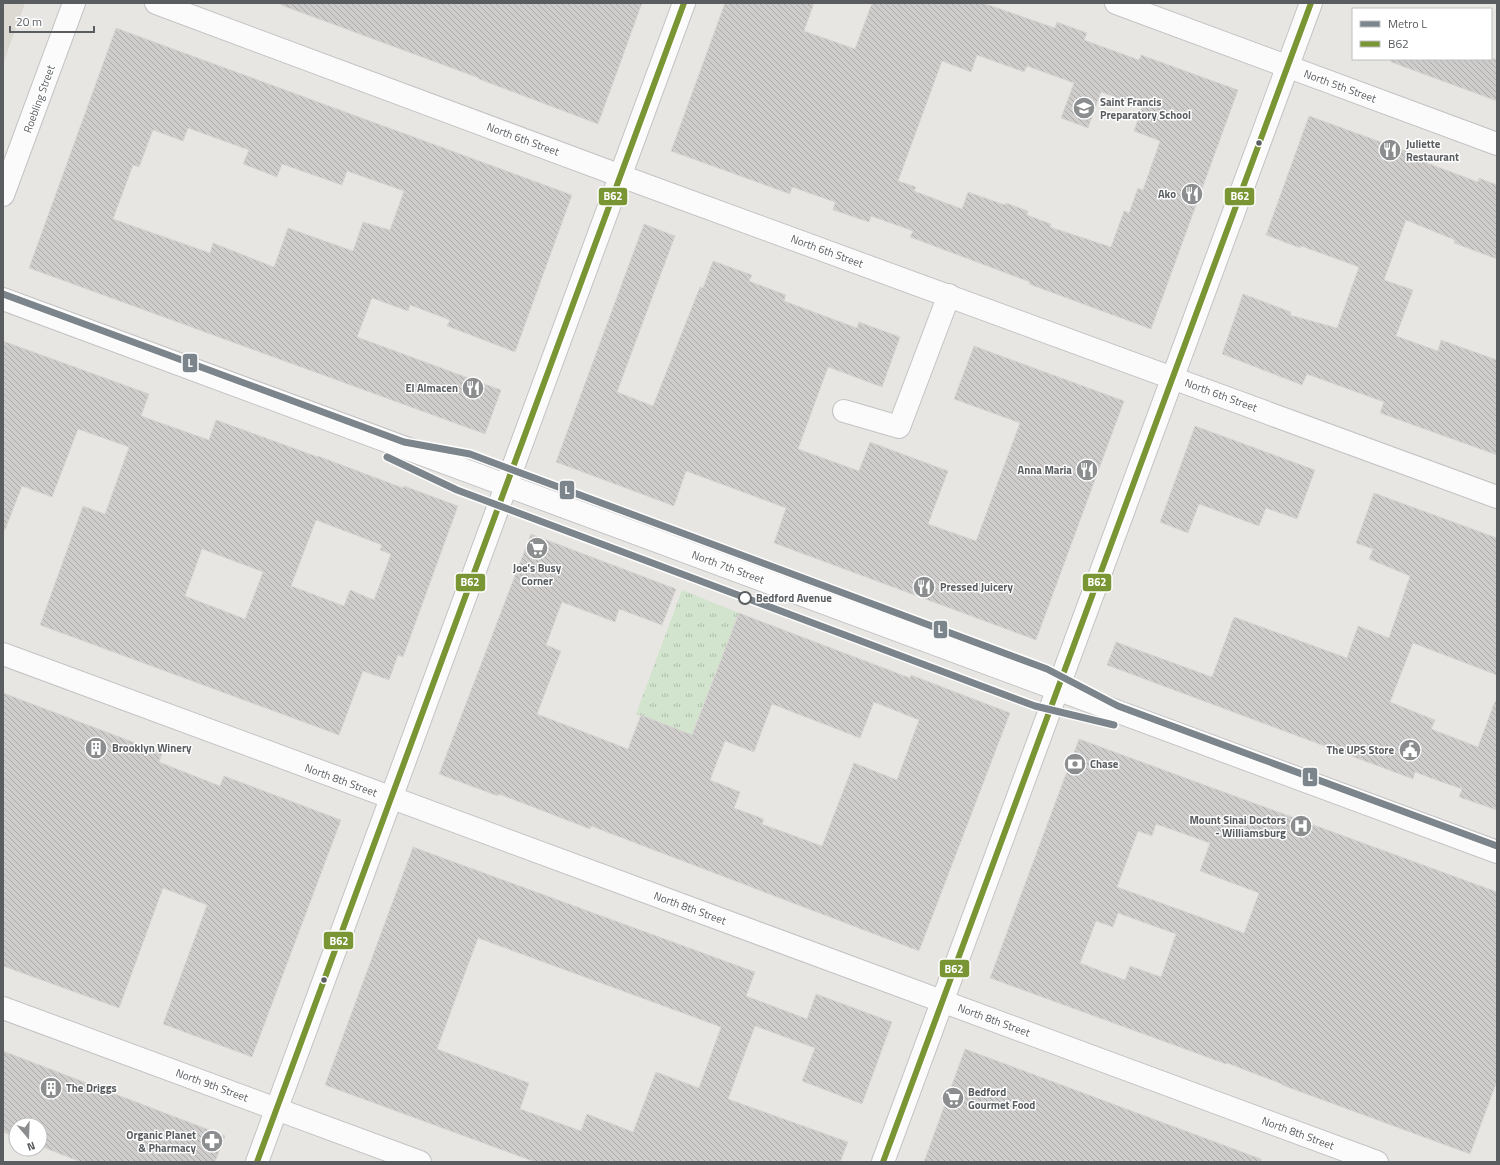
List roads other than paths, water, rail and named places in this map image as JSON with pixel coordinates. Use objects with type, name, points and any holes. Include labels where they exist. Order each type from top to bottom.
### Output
[{"type":"street","name":"Roebling Street","points":[[3,195],[74,3]]},
{"type":"street","name":"North 6th Street","points":[[156,3],[1497,497]]},
{"type":"street","points":[[256,1162],[684,3]]},
{"type":"street","name":"North 5th Street","points":[[1116,3],[1497,144]]},
{"type":"street","points":[[883,1162],[1311,3]]},
{"type":"street","points":[[844,411],[899,427],[949,296]]},
{"type":"street","name":"North 7th Street","points":[[3,299],[1497,852]]},
{"type":"street","name":"North 8th Street","points":[[3,654],[1377,1162]]},
{"type":"street","name":"North 9th Street","points":[[3,1008],[420,1162]]},
{"type":"metro line","name":"L","points":[[3,294],[404,442],[470,454],[1047,669],[1118,706],[1497,846]]},
{"type":"metro line","name":"L","points":[[387,457],[457,490],[1035,706],[1114,725]]},
{"type":"place","name":"Saint Francis Preparatory School","points":[[1084,108]]},
{"type":"place","name":"Juliette Restaurant","points":[[1390,150]]},
{"type":"place","name":"Ako","points":[[1192,194]]},
{"type":"place","name":"El Almacen","points":[[473,388]]},
{"type":"place","name":"Anna Maria","points":[[1087,470]]},
{"type":"place","name":"Joe's Busy Corner","points":[[537,548]]},
{"type":"place","name":"Pressed Juicery","points":[[924,587]]},
{"type":"place","name":"Bedford Avenue","points":[[745,598]]},
{"type":"place","name":"Brooklyn Winery","points":[[96,748]]},
{"type":"place","name":"The UPS Store","points":[[1410,750]]},
{"type":"place","name":"Chase","points":[[1075,764]]},
{"type":"place","name":"Mount Sinai Doctors - Williamsburg","points":[[1301,826]]},
{"type":"place","name":"The Driggs","points":[[51,1088]]},
{"type":"place","name":"Bedford Gourmet Food","points":[[953,1098]]},
{"type":"place","name":"Organic Planet & Pharmacy","points":[[212,1141]]}]
